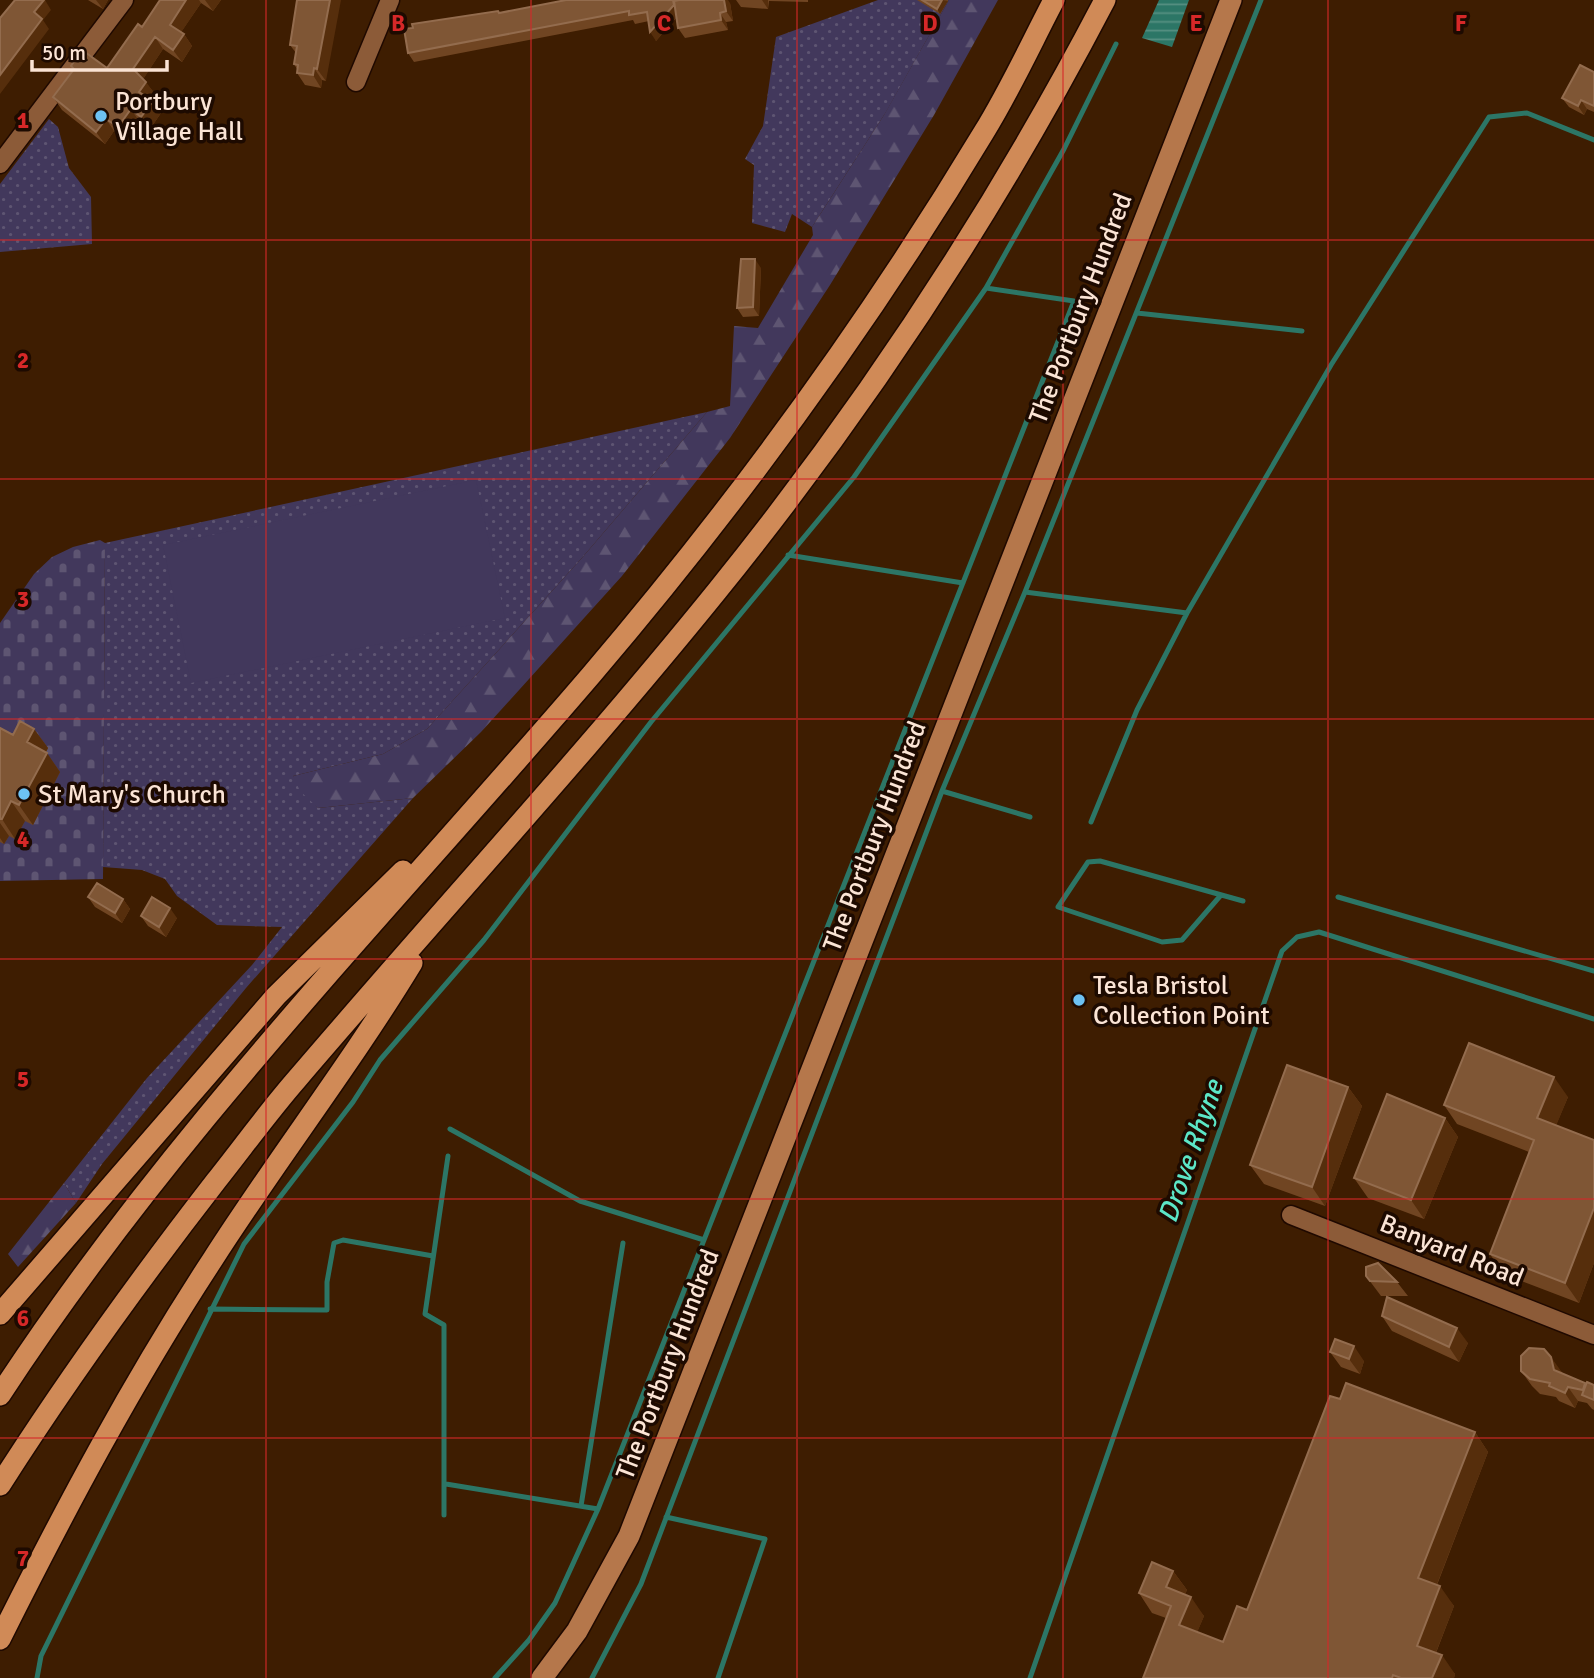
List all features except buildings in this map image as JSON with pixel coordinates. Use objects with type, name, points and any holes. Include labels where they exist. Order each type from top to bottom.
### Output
[{"type":"highway","points":[[0,1395],[166,1164],[593,673],[764,459],[869,309],[985,130],[1054,0]]},
{"type":"highway","points":[[0,1485],[56,1396],[170,1241],[294,1082],[441,915],[719,589],[901,342],[968,239],[1063,80],[1105,0]]},
{"type":"highway","points":[[0,1314],[276,996],[509,767]]},
{"type":"highway","points":[[0,1639],[81,1481],[145,1367],[214,1257],[376,1023],[441,915]]},
{"type":"main road","name":"The Portbury Hundred","points":[[542,1678],[577,1631],[629,1536],[1231,0]]},
{"type":"street","points":[[0,164],[124,0]]},
{"type":"street","points":[[356,82],[390,0]]},
{"type":"street","name":"Banyard Road","points":[[1291,1214],[1594,1335]]},
{"type":"green space","points":[[878,0],[949,0],[886,112],[812,227],[792,214],[785,232],[752,223],[754,165],[745,159],[763,126],[776,37]]},
{"type":"green space","points":[[949,0],[998,0],[934,115],[830,285],[730,438],[622,576],[481,732],[413,798],[318,808],[300,791],[293,776],[383,754],[427,729],[581,559],[707,412],[730,406],[734,326],[758,328],[813,235],[812,227],[884,115]]},
{"type":"green space","points":[[49,119],[58,127],[69,168],[91,197],[92,244],[0,252],[0,184]]},
{"type":"green space","points":[[707,412],[581,559],[427,729],[383,754],[293,776],[318,808],[413,798],[246,988],[102,1164],[76,1203],[64,1183],[147,1078],[252,965],[282,927],[217,925],[177,896],[165,879],[142,870],[103,867],[105,543]]},
{"type":"green space","points":[[476,480],[505,618],[191,683],[163,545]]},
{"type":"green space","points":[[100,540],[105,543],[103,879],[0,881],[0,623],[34,574],[52,557],[73,547]]},
{"type":"green space","points":[[64,1183],[76,1203],[18,1267],[8,1254]]},
{"type":"water","points":[[1159,0],[1189,0],[1172,47],[1142,38]]},
{"type":"waterway","points":[[592,1678],[641,1584],[942,791],[1025,592],[1261,0]]},
{"type":"waterway","points":[[37,1678],[41,1656],[244,1244],[353,1102],[380,1060],[484,940],[651,722],[854,477],[986,288],[1064,149],[1116,44]]},
{"type":"waterway","points":[[1091,822],[1137,710],[1187,613],[1331,365],[1489,117],[1527,113],[1594,140]]},
{"type":"waterway","points":[[495,1678],[529,1640],[555,1603],[598,1509],[1074,301],[986,288]]},
{"type":"waterway","points":[[1137,313],[1302,331]]},
{"type":"waterway","points":[[788,555],[963,583]]},
{"type":"waterway","points":[[1025,592],[1187,613]]},
{"type":"waterway","points":[[942,791],[1030,817]]},
{"type":"waterway","points":[[1221,895],[1182,940],[1162,942],[1058,907],[1088,862],[1100,861],[1243,901]]},
{"type":"waterway","points":[[1338,897],[1594,971]]},
{"type":"waterway","name":"Drove Rhyne","points":[[1030,1678],[1282,951],[1297,937],[1319,932],[1594,1019]]},
{"type":"waterway","points":[[450,1129],[580,1201],[704,1240]]},
{"type":"waterway","points":[[444,1515],[444,1325],[425,1314],[448,1156]]},
{"type":"waterway","points":[[210,1309],[327,1310],[327,1282],[334,1243],[343,1240],[433,1256]]},
{"type":"waterway","points":[[581,1506],[623,1243]]},
{"type":"waterway","points":[[446,1484],[598,1509]]},
{"type":"waterway","points":[[666,1517],[765,1539],[718,1678]]},
{"type":"place","name":"Portbury Village Hall","points":[[101,116]]},
{"type":"place","name":"St Mary's Church","points":[[24,794]]},
{"type":"place","name":"Tesla Bristol Collection Point","points":[[1079,1000]]}]
